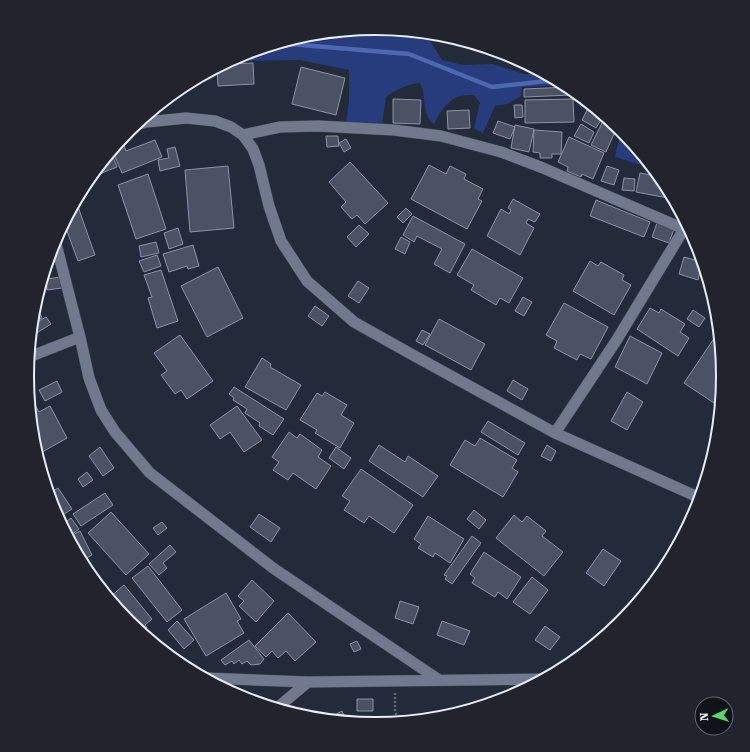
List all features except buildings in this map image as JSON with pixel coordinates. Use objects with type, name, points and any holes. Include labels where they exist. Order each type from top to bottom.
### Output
[{"type":"street","points":[[148,122],[186,118],[215,121],[231,127],[243,135],[253,149],[259,165],[269,206],[281,241],[307,280],[354,322],[555,433],[694,495]]},
{"type":"street","points":[[243,135],[280,127],[318,126],[394,130],[441,136],[501,152],[680,224]]},
{"type":"street","points":[[555,433],[616,341],[683,230]]},
{"type":"street","points":[[58,251],[89,378],[101,410],[115,432],[150,473],[273,568],[439,680]]},
{"type":"street","points":[[35,355],[80,337]]},
{"type":"street","points":[[218,678],[308,682],[533,678]]},
{"type":"street","points":[[282,704],[308,682]]},
{"type":"path","points":[[395,681],[397,716]]},
{"type":"shaded area","points":[[375,35],[428,39],[431,42],[442,60],[463,65],[493,64],[524,74],[532,74],[553,86],[522,87],[521,96],[507,104],[495,106],[483,133],[474,128],[480,103],[474,95],[466,95],[453,99],[443,109],[434,124],[427,115],[420,83],[402,88],[386,97],[382,123],[346,122],[349,101],[349,70],[300,60],[246,61],[265,53],[287,47],[318,40],[325,41],[336,37]]},
{"type":"shaded area","points":[[579,102],[584,106],[580,108]]},
{"type":"shaded area","points":[[619,138],[642,164],[638,164],[615,157]]},
{"type":"waterway","points":[[297,45],[409,54],[492,87],[546,81]]}]
